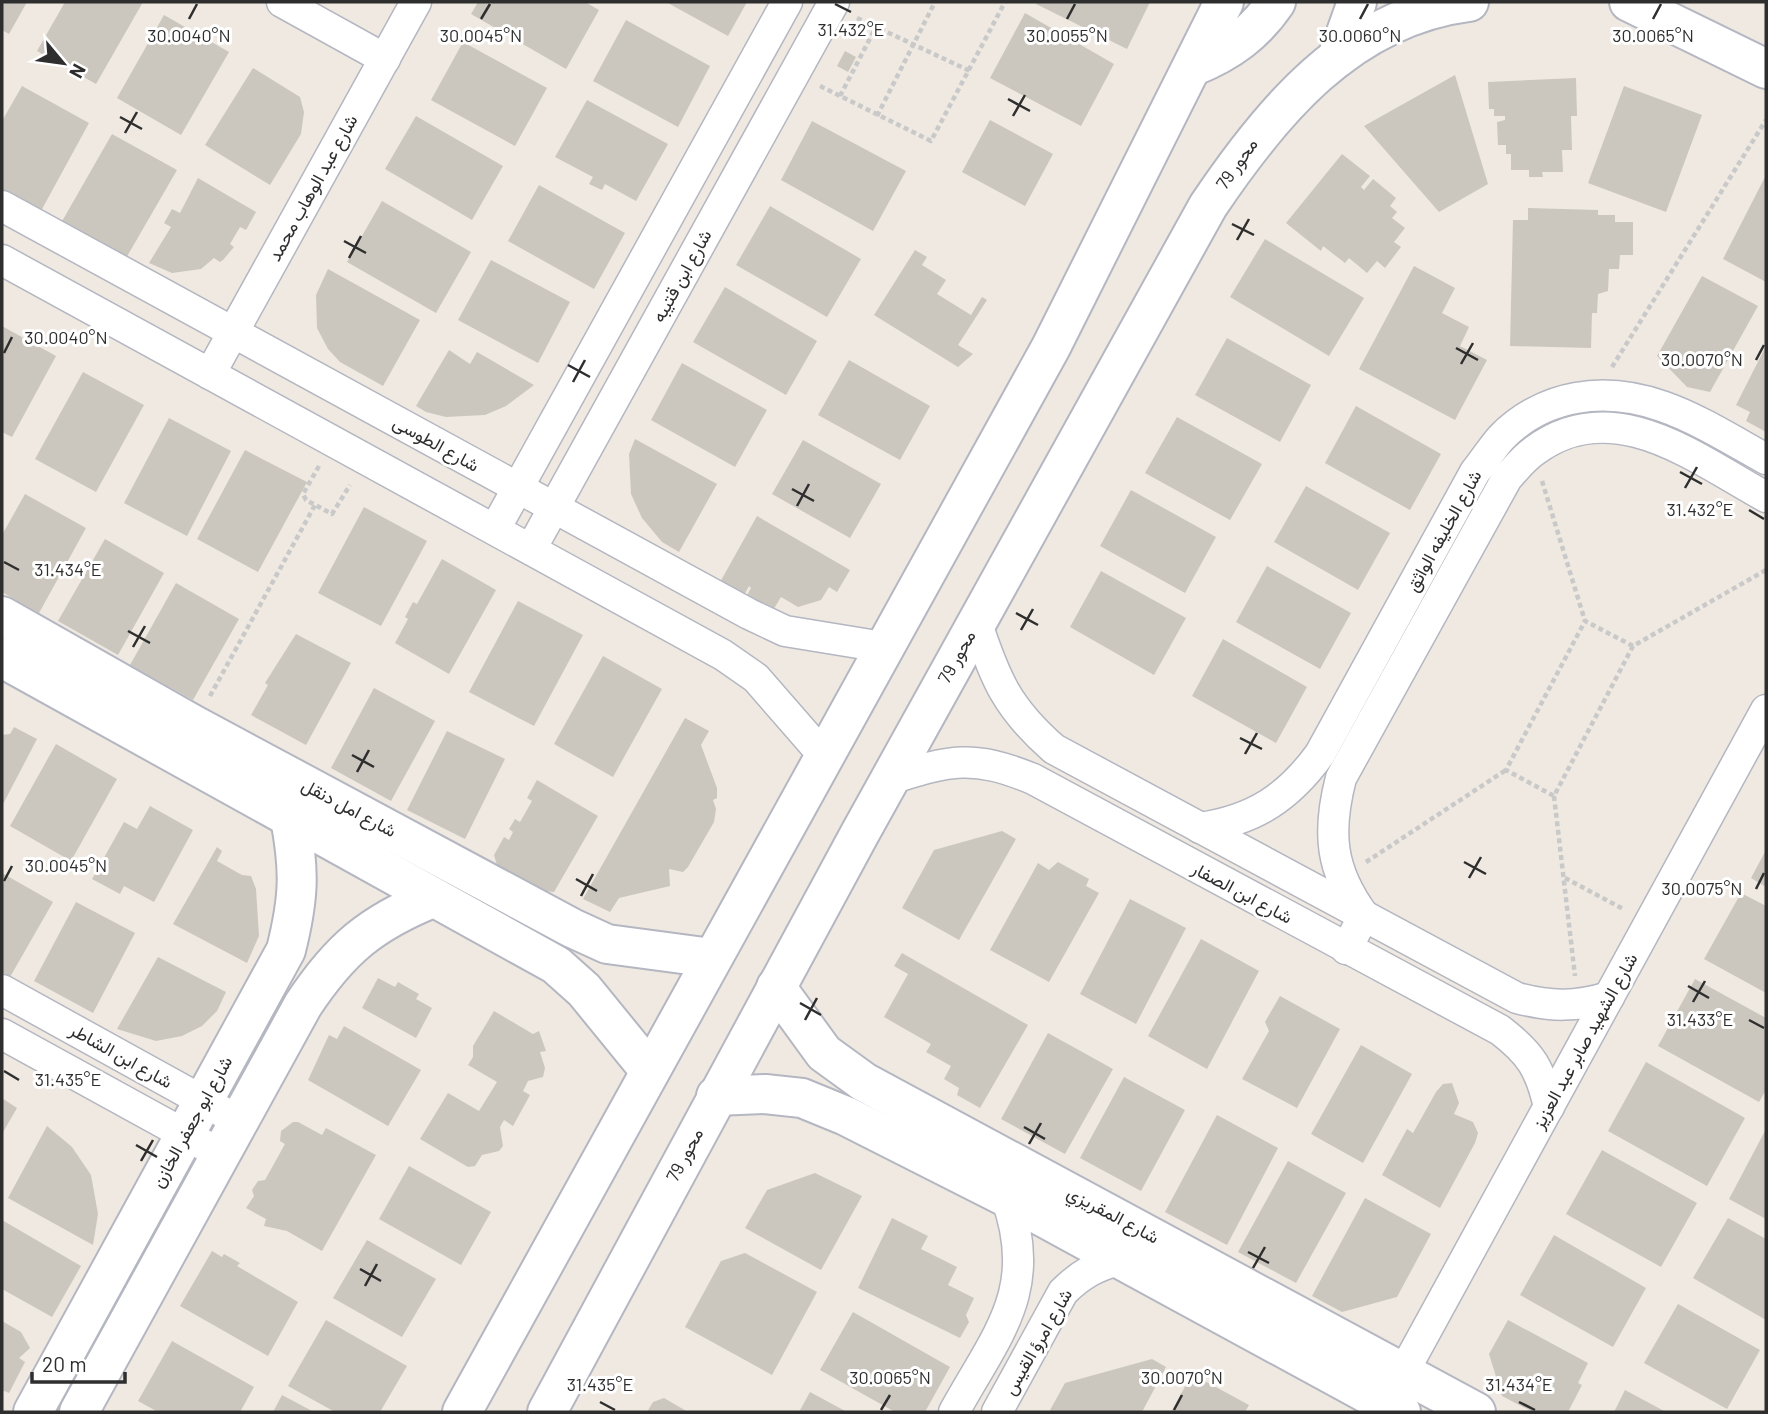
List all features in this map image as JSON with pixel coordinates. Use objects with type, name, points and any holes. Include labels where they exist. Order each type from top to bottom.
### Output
[{"type":"street","points":[[282,2],[385,59]]},
{"type":"street","name":"شارع عبد الوهاب محمد","points":[[210,374],[416,2]]},
{"type":"street","points":[[495,530],[787,2]]},
{"type":"street","points":[[461,1412],[1051,347],[1224,2]]},
{"type":"street","points":[[1194,66],[1236,45],[1253,30],[1276,2]]},
{"type":"street","points":[[1336,58],[1357,2]]},
{"type":"street","name":"محور 79","points":[[547,1412],[976,621],[1208,206],[1249,145],[1283,105],[1322,66],[1364,39],[1410,18],[1469,2]]},
{"type":"street","points":[[1606,2],[1652,9],[1766,69]]},
{"type":"street","name":"شارع ابن قتيبه","points":[[531,549],[833,4]]},
{"type":"street","name":"شارع الطوسى","points":[[2,206],[748,614],[785,631],[883,647]]},
{"type":"street","points":[[2,260],[723,655],[756,678],[824,756]]},
{"type":"street","name":"شارع الخليفه الواثق","points":[[1200,828],[1229,824],[1256,814],[1282,798],[1303,778],[1320,754],[1475,472],[1501,438],[1527,416],[1561,401],[1595,395],[1644,398],[1678,411],[1766,459]]},
{"type":"street","name":"شارع الخليفه الواثق","points":[[1364,916],[1341,878],[1332,834],[1332,811],[1341,778],[1507,478],[1534,451],[1561,436],[1592,428],[1623,427],[1654,435],[1766,497]]},
{"type":"street","name":"شارع امل دنقل","points":[[2,616],[194,725],[607,944],[712,958]]},
{"type":"street","name":"شارع ابن الصفار","points":[[976,621],[1004,695],[1026,725],[1054,749],[1517,998],[1547,1006],[1579,1006],[1609,997]]},
{"type":"street","name":"شارع امل دنقل","points":[[2,658],[556,965],[584,990],[650,1071]]},
{"type":"street","name":"شارع الشهيد صابر عبد العزيز","points":[[1404,1371],[1766,710]]},
{"type":"street","name":"شارع ابن الصفار","points":[[890,779],[935,765],[975,760],[1014,771],[1500,1030],[1525,1049],[1542,1076],[1549,1107]]},
{"type":"street","name":"شارع ابو جعفر الخازن","points":[[33,1412],[286,950],[297,906],[298,861],[289,818]]},
{"type":"street","points":[[79,1412],[239,1121],[327,969],[366,932],[393,914],[433,898]]},
{"type":"street","points":[[1346,949],[1364,916]]},
{"type":"street","points":[[584,990],[594,987],[609,974],[612,953],[607,944]]},
{"type":"street","name":"شارع المقريزي","points":[[776,987],[824,1053],[864,1082],[1476,1412]]},
{"type":"street","name":"شارع ابن الشاطر","points":[[2,990],[239,1121]]},
{"type":"street","points":[[2,1034],[221,1155]]},
{"type":"street","points":[[846,1116],[848,1096],[864,1082]]},
{"type":"street","name":"شارع المقريزي","points":[[716,1096],[765,1094],[802,1098],[846,1116],[1006,1197],[1401,1412]]},
{"type":"street","points":[[954,1412],[1014,1304],[1020,1268],[1019,1243],[1006,1197]]},
{"type":"street","name":"شارع امرؤ القيس","points":[[997,1412],[1063,1292],[1079,1276],[1099,1265],[1121,1259]]},
{"type":"path","points":[[877,116],[935,2]]},
{"type":"path","points":[[795,73],[931,141],[1005,2]]},
{"type":"path","points":[[833,4],[970,71]]},
{"type":"path","points":[[840,96],[876,27]]},
{"type":"path","points":[[1595,395],[1766,120]]},
{"type":"path","points":[[333,441],[303,494],[306,500],[330,514],[335,512],[365,458]]},
{"type":"path","points":[[1341,878],[1506,770],[1585,621],[1534,451]]},
{"type":"path","points":[[194,725],[315,505]]},
{"type":"path","points":[[1579,1006],[1554,796],[1633,646],[1766,570]]},
{"type":"path","points":[[1585,621],[1633,646]]},
{"type":"path","points":[[1506,770],[1554,796]]},
{"type":"path","points":[[1564,877],[1650,923]]},
{"type":"building","points":[[2,2],[27,2],[9,34],[2,30]]},
{"type":"building","points":[[65,2],[143,2],[96,84],[37,51]]},
{"type":"building","points":[[478,2],[585,2],[599,10],[566,69],[471,14]]},
{"type":"building","points":[[666,2],[747,2],[728,36]]},
{"type":"building","points":[[1150,2],[1127,49],[1036,4]]},
{"type":"building","points":[[1025,13],[1114,64],[1081,126],[990,78]]},
{"type":"building","points":[[164,15],[229,52],[181,135],[117,98]]},
{"type":"building","points":[[626,20],[710,66],[678,127],[593,81]]},
{"type":"building","points":[[463,42],[547,88],[515,146],[431,100]]},
{"type":"building","points":[[845,51],[856,57],[848,72],[837,66]]},
{"type":"building","points":[[253,68],[300,97],[304,112],[301,134],[270,185],[205,145]]},
{"type":"building","points":[[1455,75],[1488,184],[1439,212],[1364,126]]},
{"type":"building","points":[[1576,78],[1577,116],[1571,116],[1572,150],[1562,150],[1563,172],[1542,172],[1543,177],[1529,177],[1529,170],[1511,170],[1511,154],[1506,154],[1506,145],[1498,145],[1497,122],[1505,120],[1505,116],[1494,116],[1494,109],[1489,109],[1488,82]]},
{"type":"building","points":[[22,86],[89,123],[41,211],[2,189],[2,121]]},
{"type":"building","points":[[1624,86],[1702,115],[1666,212],[1588,183]]},
{"type":"building","points":[[587,100],[668,144],[636,201],[605,184],[602,190],[589,184],[593,177],[555,157]]},
{"type":"building","points":[[416,116],[503,166],[472,220],[385,169]]},
{"type":"building","points":[[990,120],[1053,154],[1025,206],[962,172]]},
{"type":"building","points":[[812,121],[906,171],[873,231],[781,180]]},
{"type":"building","points":[[112,134],[177,170],[125,260],[61,223]]},
{"type":"building","points":[[1342,154],[1370,176],[1361,187],[1364,190],[1373,179],[1396,198],[1390,206],[1397,212],[1392,218],[1405,228],[1394,242],[1401,247],[1385,268],[1377,261],[1367,273],[1349,258],[1345,263],[1323,246],[1321,251],[1286,223]]},
{"type":"building","points":[[1766,175],[1766,282],[1723,259]]},
{"type":"building","points":[[198,178],[256,212],[246,230],[240,227],[230,244],[234,247],[223,260],[220,262],[214,258],[201,269],[172,273],[149,263],[171,227],[164,223],[172,209],[180,213]]},
{"type":"building","points":[[539,185],[625,233],[594,289],[508,241]]},
{"type":"building","points":[[382,201],[471,252],[436,313],[347,262]]},
{"type":"building","points":[[770,206],[861,259],[827,317],[736,265]]},
{"type":"building","points":[[1528,208],[1598,210],[1598,215],[1615,215],[1615,222],[1633,222],[1633,255],[1620,255],[1619,269],[1609,269],[1608,291],[1598,294],[1597,313],[1592,313],[1591,348],[1510,346],[1513,220],[1528,220]]},
{"type":"building","points":[[1265,239],[1364,298],[1329,356],[1230,297]]},
{"type":"building","points":[[915,250],[927,257],[922,265],[946,280],[937,294],[971,315],[982,297],[987,300],[958,345],[973,354],[958,367],[874,315]]},
{"type":"building","points":[[491,260],[570,302],[538,363],[458,320]]},
{"type":"building","points":[[1414,266],[1455,288],[1442,313],[1469,327],[1460,346],[1487,360],[1455,420],[1359,369]]},
{"type":"building","points":[[328,269],[420,320],[383,386],[340,362],[328,349],[317,328],[316,295]]},
{"type":"building","points":[[1702,276],[1758,306],[1710,392],[1687,387],[1657,356]]},
{"type":"building","points":[[725,287],[817,341],[786,395],[693,342]]},
{"type":"building","points":[[2,326],[56,356],[12,437],[2,432]]},
{"type":"building","points":[[1227,338],[1311,385],[1280,442],[1195,395]]},
{"type":"building","points":[[1766,346],[1766,432],[1746,421],[1750,412],[1736,405]]},
{"type":"building","points":[[449,350],[470,364],[477,352],[534,385],[506,406],[485,415],[446,417],[426,412],[416,406]]},
{"type":"building","points":[[849,360],[930,406],[900,460],[818,415]]},
{"type":"building","points":[[682,363],[767,410],[735,467],[651,420]]},
{"type":"building","points":[[83,372],[144,405],[96,492],[35,459]]},
{"type":"building","points":[[1356,406],[1441,454],[1410,510],[1325,463]]},
{"type":"building","points":[[1177,417],[1262,464],[1230,520],[1145,473]]},
{"type":"building","points":[[169,418],[231,451],[187,536],[124,503]]},
{"type":"building","points":[[635,439],[717,484],[679,552],[662,542],[642,518],[631,494],[629,454]]},
{"type":"building","points":[[803,440],[881,484],[850,538],[772,494]]},
{"type":"building","points":[[245,450],[307,482],[258,572],[197,539]]},
{"type":"building","points":[[1306,486],[1390,533],[1358,590],[1274,542]]},
{"type":"building","points":[[1131,490],[1216,537],[1185,593],[1100,546]]},
{"type":"building","points":[[25,494],[86,528],[39,613],[2,592],[2,535]]},
{"type":"building","points":[[364,507],[427,541],[381,626],[318,593]]},
{"type":"building","points":[[757,516],[850,570],[837,592],[829,587],[821,600],[798,607],[781,597],[772,612],[746,597],[751,588],[749,586],[743,597],[719,584]]},
{"type":"building","points":[[105,539],[164,573],[118,655],[58,621]]},
{"type":"building","points":[[442,559],[496,590],[449,674],[395,643],[408,619],[405,617],[413,602],[417,604]]},
{"type":"building","points":[[1267,566],[1351,613],[1320,669],[1236,622]]},
{"type":"building","points":[[1101,571],[1186,618],[1154,675],[1070,627]]},
{"type":"building","points":[[176,583],[239,619],[193,700],[130,665]]},
{"type":"building","points":[[518,601],[583,635],[534,726],[469,692]]},
{"type":"building","points":[[296,634],[351,663],[306,745],[251,715],[268,685],[265,683]]},
{"type":"building","points":[[1223,639],[1307,687],[1276,743],[1192,696]]},
{"type":"building","points":[[603,656],[662,689],[613,777],[554,744]]},
{"type":"building","points":[[374,688],[435,721],[391,801],[331,768]]},
{"type":"building","points":[[685,718],[709,731],[701,745],[717,788],[717,798],[713,800],[716,809],[714,822],[688,867],[683,872],[669,869],[670,886],[619,898],[610,912],[583,899]]},
{"type":"building","points":[[14,727],[37,739],[2,806],[2,735],[10,734]]},
{"type":"building","points":[[447,731],[505,759],[465,839],[407,810]]},
{"type":"building","points":[[56,744],[117,779],[71,861],[10,826]]},
{"type":"building","points":[[537,780],[598,816],[554,892],[544,891],[497,865],[494,855],[504,837],[509,840],[513,832],[509,829],[515,819],[520,822],[532,801],[527,798]]},
{"type":"building","points":[[150,806],[193,830],[154,902],[124,886],[120,894],[92,879],[124,822],[137,829]]},
{"type":"building","points":[[1002,831],[1016,839],[959,940],[902,908],[934,850]]},
{"type":"building","points":[[217,847],[222,851],[217,861],[242,875],[251,876],[256,889],[259,936],[247,963],[173,924]]},
{"type":"building","points":[[1766,850],[1766,887],[1751,878]]},
{"type":"building","points":[[1058,862],[1089,879],[1086,886],[1099,893],[1049,982],[990,950],[1038,863],[1049,870]]},
{"type":"building","points":[[2,873],[53,902],[10,977],[2,972]]},
{"type":"building","points":[[1741,893],[1766,906],[1766,993],[1704,959]]},
{"type":"building","points":[[1130,899],[1186,928],[1136,1024],[1080,994]]},
{"type":"building","points":[[76,902],[135,933],[93,1013],[34,981]]},
{"type":"building","points":[[1201,939],[1259,971],[1207,1069],[1148,1036]]},
{"type":"building","points":[[902,953],[1028,1025],[980,1108],[957,1095],[959,1088],[944,1079],[951,1066],[926,1052],[931,1044],[884,1017],[908,974],[894,966]]},
{"type":"building","points":[[158,957],[226,992],[217,1011],[202,1026],[182,1036],[156,1041],[117,1029]]},
{"type":"building","points":[[378,978],[395,987],[398,982],[419,994],[416,999],[432,1008],[416,1038],[362,1008]]},
{"type":"building","points":[[1695,979],[1766,1018],[1766,1090],[1759,1102],[1658,1046]]},
{"type":"building","points":[[1280,996],[1340,1029],[1297,1108],[1242,1079],[1269,1031],[1265,1022]]},
{"type":"building","points":[[494,1011],[533,1034],[539,1031],[546,1051],[540,1052],[545,1068],[543,1077],[528,1081],[523,1091],[530,1095],[513,1126],[504,1120],[500,1127],[503,1146],[499,1151],[482,1155],[475,1166],[468,1167],[420,1139],[448,1093],[479,1111],[497,1082],[468,1065],[473,1057],[473,1046]]},
{"type":"building","points":[[344,1026],[421,1070],[388,1126],[308,1080],[329,1035],[337,1039]]},
{"type":"building","points":[[1048,1033],[1113,1069],[1065,1154],[1001,1119]]},
{"type":"building","points":[[1361,1045],[1412,1074],[1363,1163],[1311,1134]]},
{"type":"building","points":[[1646,1062],[1745,1118],[1707,1186],[1608,1131]]},
{"type":"building","points":[[1124,1077],[1185,1110],[1141,1191],[1080,1158]]},
{"type":"building","points":[[1452,1083],[1459,1103],[1454,1114],[1473,1122],[1478,1133],[1440,1208],[1382,1175],[1407,1129],[1413,1133],[1436,1092],[1443,1084]]},
{"type":"building","points":[[2,1098],[17,1108],[2,1134]]},
{"type":"building","points":[[1217,1115],[1278,1148],[1227,1245],[1165,1212]]},
{"type":"building","points":[[293,1122],[322,1135],[326,1128],[376,1155],[322,1251],[287,1231],[264,1226],[266,1219],[246,1208],[254,1196],[252,1190],[258,1181],[265,1180],[285,1144],[280,1141],[281,1131]]},
{"type":"building","points":[[47,1126],[72,1147],[91,1175],[98,1214],[93,1245],[8,1198]]},
{"type":"building","points":[[1766,1129],[1766,1219],[1729,1199]]},
{"type":"building","points":[[1602,1150],[1697,1203],[1661,1267],[1566,1214]]},
{"type":"building","points":[[1288,1161],[1346,1193],[1296,1283],[1238,1252]]},
{"type":"building","points":[[409,1166],[491,1212],[461,1265],[379,1219]]},
{"type":"building","points":[[815,1173],[862,1196],[821,1270],[745,1228],[767,1190]]},
{"type":"building","points":[[1365,1198],[1431,1234],[1397,1297],[1342,1312],[1312,1296]]},
{"type":"building","points":[[892,1218],[928,1236],[921,1249],[957,1267],[948,1285],[974,1298],[966,1315],[969,1322],[960,1338],[858,1288]]},
{"type":"building","points":[[1728,1218],[1766,1239],[1766,1320],[1693,1278]]},
{"type":"building","points":[[2,1220],[81,1266],[52,1317],[2,1289]]},
{"type":"building","points":[[1554,1235],[1646,1288],[1613,1347],[1520,1295]]},
{"type":"building","points":[[367,1240],[436,1279],[402,1337],[333,1298]]},
{"type":"building","points":[[212,1251],[240,1263],[237,1266],[298,1302],[268,1356],[180,1306]]},
{"type":"building","points":[[745,1253],[817,1292],[772,1375],[685,1327],[721,1261]]},
{"type":"building","points":[[1678,1304],[1760,1350],[1727,1409],[1644,1363]]},
{"type":"building","points":[[853,1312],[950,1367],[925,1412],[895,1412],[820,1370]]},
{"type":"building","points":[[326,1320],[407,1366],[380,1412],[335,1412],[288,1386]]},
{"type":"building","points":[[1508,1320],[1588,1363],[1578,1383],[1582,1385],[1568,1412],[1533,1412],[1502,1396],[1489,1354]]},
{"type":"building","points":[[2,1321],[21,1332],[30,1348],[19,1358],[25,1362],[9,1393],[2,1390]]},
{"type":"building","points":[[172,1341],[254,1387],[240,1412],[158,1412],[138,1401]]},
{"type":"building","points":[[1152,1359],[1166,1367],[1142,1412],[1049,1412],[1065,1383]]},
{"type":"building","points":[[1192,1374],[1249,1405],[1245,1412],[1171,1412]]},
{"type":"building","points":[[1625,1390],[1666,1412],[1614,1412]]},
{"type":"building","points":[[810,1392],[847,1412],[799,1412]]},
{"type":"building","points":[[282,1395],[314,1412],[273,1412]]},
{"type":"building","points":[[664,1398],[688,1412],[647,1412],[653,1402]]}]
